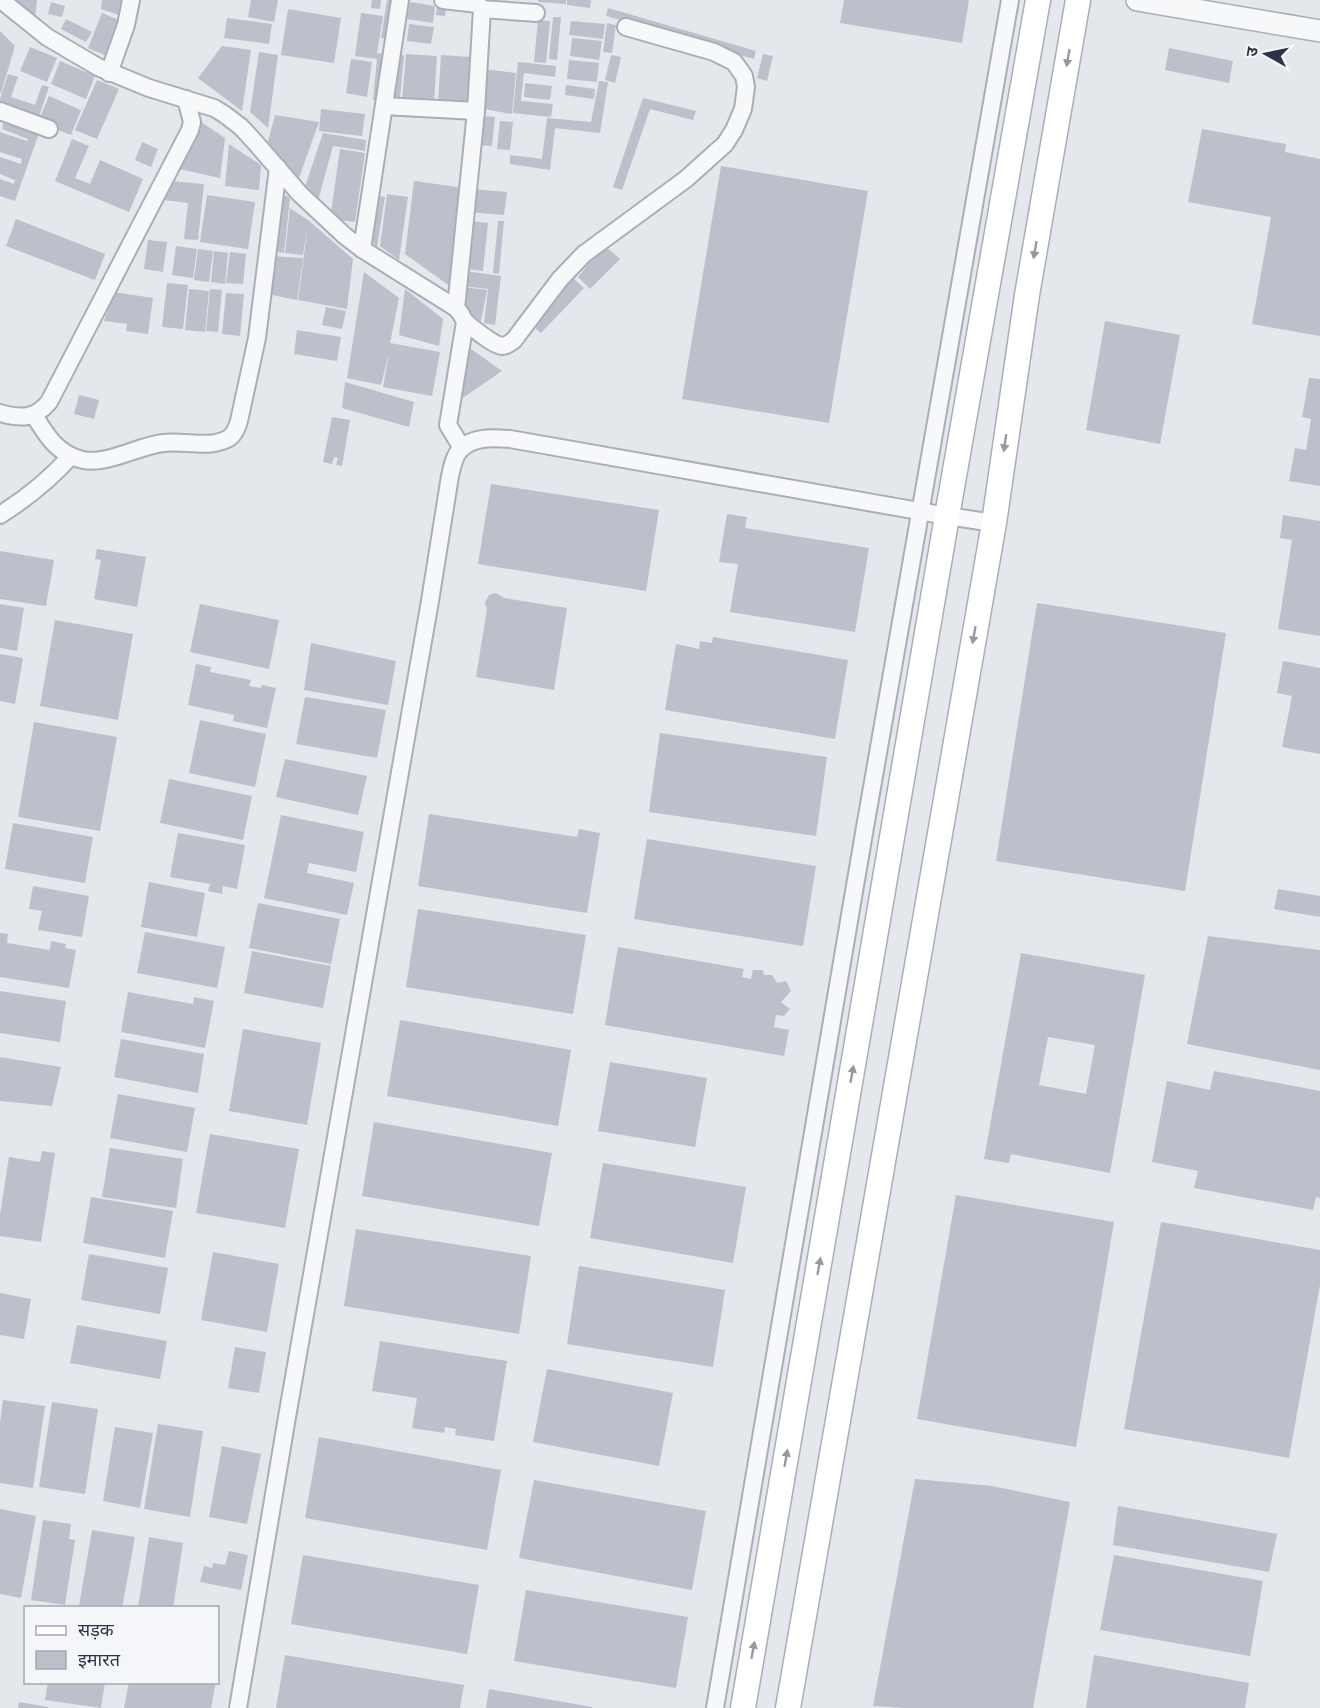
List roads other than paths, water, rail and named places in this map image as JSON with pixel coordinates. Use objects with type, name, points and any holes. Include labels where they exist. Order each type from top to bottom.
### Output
[{"type":"main road","points":[[743,1708],[947,516],[1038,0]]},
{"type":"main road","points":[[788,1708],[994,523],[1027,295],[1078,0]]},
{"type":"street","points":[[110,73],[126,25],[130,0]]},
{"type":"street","points":[[362,249],[400,0]]},
{"type":"street","points":[[443,0],[478,4],[482,9],[460,315],[448,425],[462,448]]},
{"type":"street","points":[[715,1708],[864,833],[1010,0]]},
{"type":"street","points":[[1137,0],[1320,32]]},
{"type":"street","points":[[3,1],[47,37],[110,73],[213,108],[224,114],[241,127],[306,200],[345,236],[460,315],[496,344],[503,346],[514,340],[560,279],[584,254],[686,179],[725,144],[743,109],[746,87],[744,76],[734,62],[714,52],[626,27]]},
{"type":"street","points":[[482,9],[536,13]]},
{"type":"street","points":[[0,413],[10,416],[28,416],[40,412],[55,392],[190,130],[192,122],[186,99]]},
{"type":"street","points":[[384,106],[476,111]]},
{"type":"street","points":[[0,111],[49,129]]},
{"type":"street","points":[[34,414],[52,443],[71,456],[83,460],[98,461],[163,443],[218,442],[229,438],[236,431],[256,338],[278,168]]},
{"type":"street","points":[[238,1708],[450,476],[454,462],[462,448],[470,442],[488,438],[510,439],[994,523]]},
{"type":"street","points":[[0,515],[36,490],[71,456]]}]
